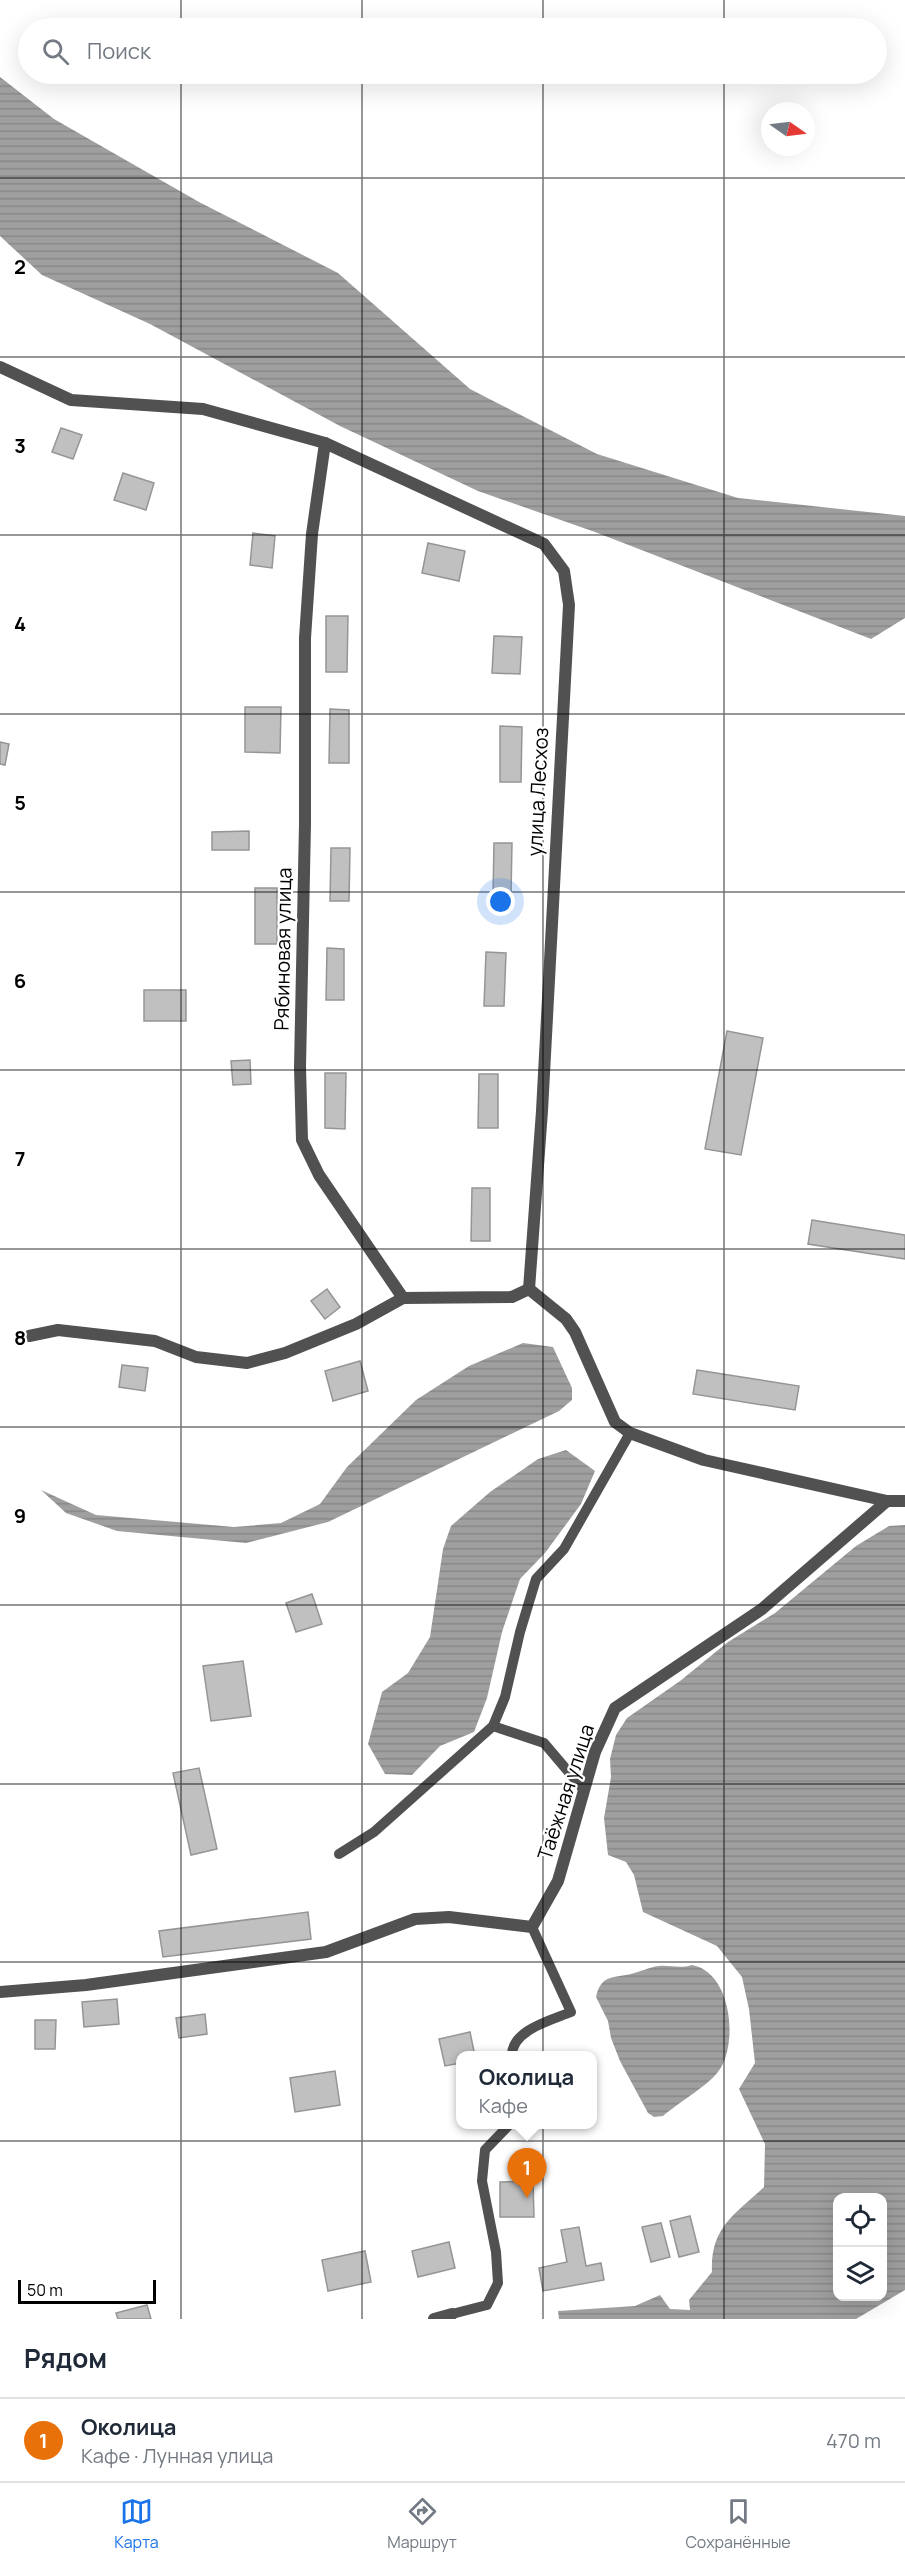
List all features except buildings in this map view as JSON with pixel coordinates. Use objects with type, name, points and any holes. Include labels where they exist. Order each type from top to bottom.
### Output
[{"type":"street","name":"улица Лесхоз","points":[[0,367],[71,400],[203,409],[325,443],[544,544],[564,571],[569,605],[542,1111],[529,1289]]},
{"type":"street","name":"Рябиновая улица","points":[[325,443],[312,534],[305,638],[305,824],[300,1067],[302,1140],[319,1175],[403,1299]]},
{"type":"street","points":[[29,1336],[58,1330],[155,1341],[196,1357],[248,1363],[296,1349],[356,1324],[403,1299],[512,1297],[529,1289],[571,1325],[615,1422],[630,1433],[704,1460],[887,1501],[905,1501]]},
{"type":"street","name":"Таёжная улица","points":[[532,1927],[558,1881],[595,1752],[615,1708],[762,1610],[887,1501]]},
{"type":"street","points":[[0,1992],[86,1985],[326,1952],[415,1919],[449,1917],[532,1927]]},
{"type":"street","points":[[434,2319],[452,2314]]},
{"type":"lane","points":[[339,1854],[374,1832],[493,1726],[505,1697],[536,1578],[564,1549],[630,1433]]},
{"type":"lane","points":[[493,1726],[544,1743],[584,1790]]},
{"type":"lane","points":[[512,2051],[522,2034],[571,2012],[532,1927]]},
{"type":"lane","points":[[452,2314],[487,2305],[498,2283],[496,2252],[482,2181],[485,2150],[505,2129]]},
{"type":"shaded area","points":[[0,77],[54,119],[199,202],[338,273],[470,389],[597,454],[738,498],[905,516],[905,618],[871,639],[595,532],[478,491],[340,426],[150,324],[42,275],[0,236]]},
{"type":"shaded area","points":[[523,1343],[553,1347],[572,1388],[572,1400],[559,1411],[328,1522],[246,1543],[117,1531],[66,1513],[41,1490],[96,1515],[234,1527],[281,1523],[320,1504],[347,1467],[416,1400],[469,1366]]},
{"type":"shaded area","points":[[566,1450],[595,1471],[581,1504],[545,1553],[520,1579],[502,1632],[487,1698],[474,1732],[440,1746],[412,1775],[385,1774],[368,1744],[382,1692],[408,1673],[430,1637],[443,1549],[451,1526],[490,1492],[538,1459]]},
{"type":"shaded area","points":[[905,1525],[905,2290],[887,2301],[887,2193],[833,2193],[833,2301],[886,2301],[856,2319],[559,2319],[558,2311],[635,2306],[660,2295],[670,2309],[690,2310],[689,2300],[712,2272],[712,2257],[720,2233],[734,2215],[764,2187],[765,2144],[739,2089],[755,2063],[749,2009],[742,1977],[717,1946],[643,1912],[634,1875],[626,1862],[608,1855],[604,1818],[611,1777],[610,1759],[616,1735],[627,1718],[680,1681],[728,1642],[775,1613],[856,1546],[889,1526]]},
{"type":"shaded area","points":[[692,1965],[705,1970],[716,1981],[723,1995],[730,2028],[725,2060],[713,2078],[663,2116],[654,2117],[648,2113],[620,2061],[611,2038],[608,2021],[596,1997],[604,1981],[613,1977],[655,1967]]},
{"type":"place","name":"Околица","points":[[527,2198]]}]
